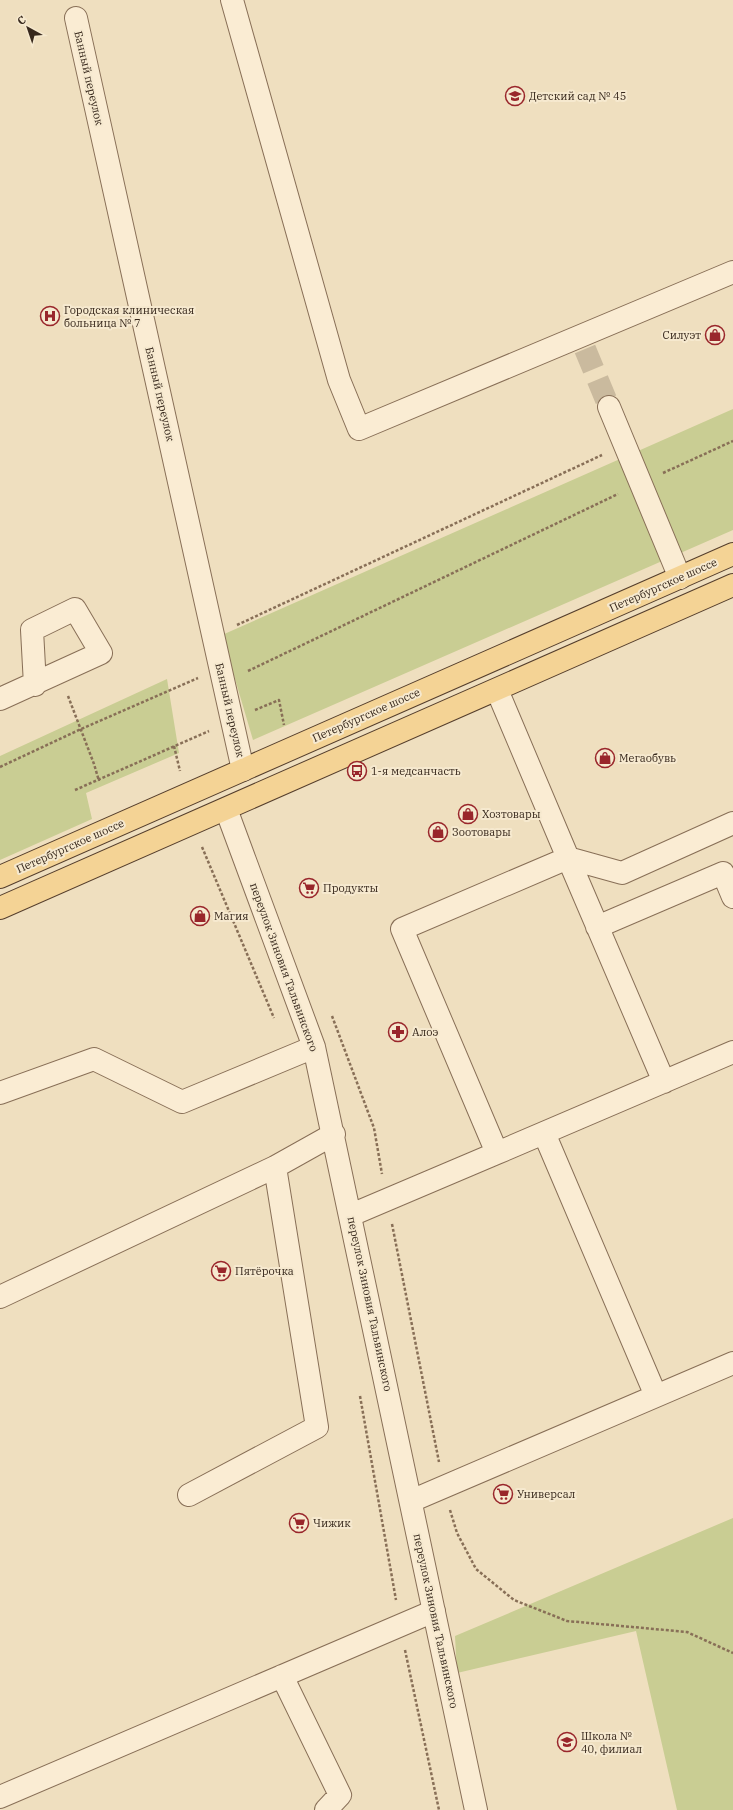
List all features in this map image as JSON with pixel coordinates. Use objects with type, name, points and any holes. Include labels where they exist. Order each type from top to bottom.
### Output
[{"type":"main road","name":"Петербургское шоссе","points":[[0,877],[733,554]]},
{"type":"main road","points":[[0,908],[733,585]]},
{"type":"main road","points":[[226,809],[243,770]]},
{"type":"street","points":[[232,0],[339,380],[359,429],[582,343],[733,272]]},
{"type":"street","name":"Банный переулок","points":[[76,18],[243,770]]},
{"type":"street","points":[[609,407],[680,578]]},
{"type":"street","points":[[0,699],[35,685],[101,653],[75,609],[32,630],[35,685]]},
{"type":"street","points":[[497,690],[664,1082]]},
{"type":"street","name":"переулок Зиновия Тальвинского","points":[[226,809],[314,1046],[334,1134],[476,1810]]},
{"type":"street","points":[[497,1153],[402,929],[568,858],[622,873],[733,823]]},
{"type":"street","points":[[597,926],[723,873],[733,897]]},
{"type":"street","points":[[0,1093],[94,1059],[182,1102],[314,1046]]},
{"type":"street","points":[[351,1215],[733,1052]]},
{"type":"street","points":[[544,1133],[656,1396]]},
{"type":"street","points":[[0,1297],[275,1167],[334,1134]]},
{"type":"street","points":[[189,1496],[317,1427],[275,1167]]},
{"type":"street","points":[[411,1501],[733,1363]]},
{"type":"street","points":[[0,1797],[434,1611]]},
{"type":"street","points":[[282,1676],[340,1795],[326,1810]]},
{"type":"path","points":[[0,767],[81,729],[222,675],[733,441]]},
{"type":"path","points":[[213,636],[625,445]]},
{"type":"path","points":[[59,673],[99,780]]},
{"type":"path","points":[[75,790],[232,721]]},
{"type":"path","points":[[174,746],[186,795]]},
{"type":"path","points":[[195,822],[202,848],[275,1021]]},
{"type":"path","points":[[360,1392],[400,1625],[440,1810]]},
{"type":"green space","points":[[733,409],[733,530],[253,740],[222,635]]},
{"type":"green space","points":[[167,679],[179,753],[86,793],[92,819],[0,860],[0,756]]},
{"type":"green space","points":[[733,1518],[733,1810],[677,1810],[636,1631],[457,1673],[455,1636]]},
{"type":"tunnel","points":[[585,349],[609,407]]},
{"type":"place","name":"Детский сад № 45","points":[[515,96]]},
{"type":"place","name":"Городская клиническая больница № 7","points":[[50,316]]},
{"type":"place","name":"Силуэт","points":[[715,335]]},
{"type":"place","name":"Мегаобувь","points":[[605,758]]},
{"type":"place","name":"1-я медсанчасть","points":[[357,771]]},
{"type":"place","name":"Хозтовары","points":[[468,814]]},
{"type":"place","name":"Зоотовары","points":[[438,832]]},
{"type":"place","name":"Продукты","points":[[309,888]]},
{"type":"place","name":"Магия","points":[[200,916]]},
{"type":"place","name":"Алоэ","points":[[398,1032]]},
{"type":"place","name":"Пятёрочка","points":[[221,1271]]},
{"type":"place","name":"Универсал","points":[[503,1494]]},
{"type":"place","name":"Чижик","points":[[299,1523]]},
{"type":"place","name":"Школа № 40, филиал","points":[[567,1742]]}]
